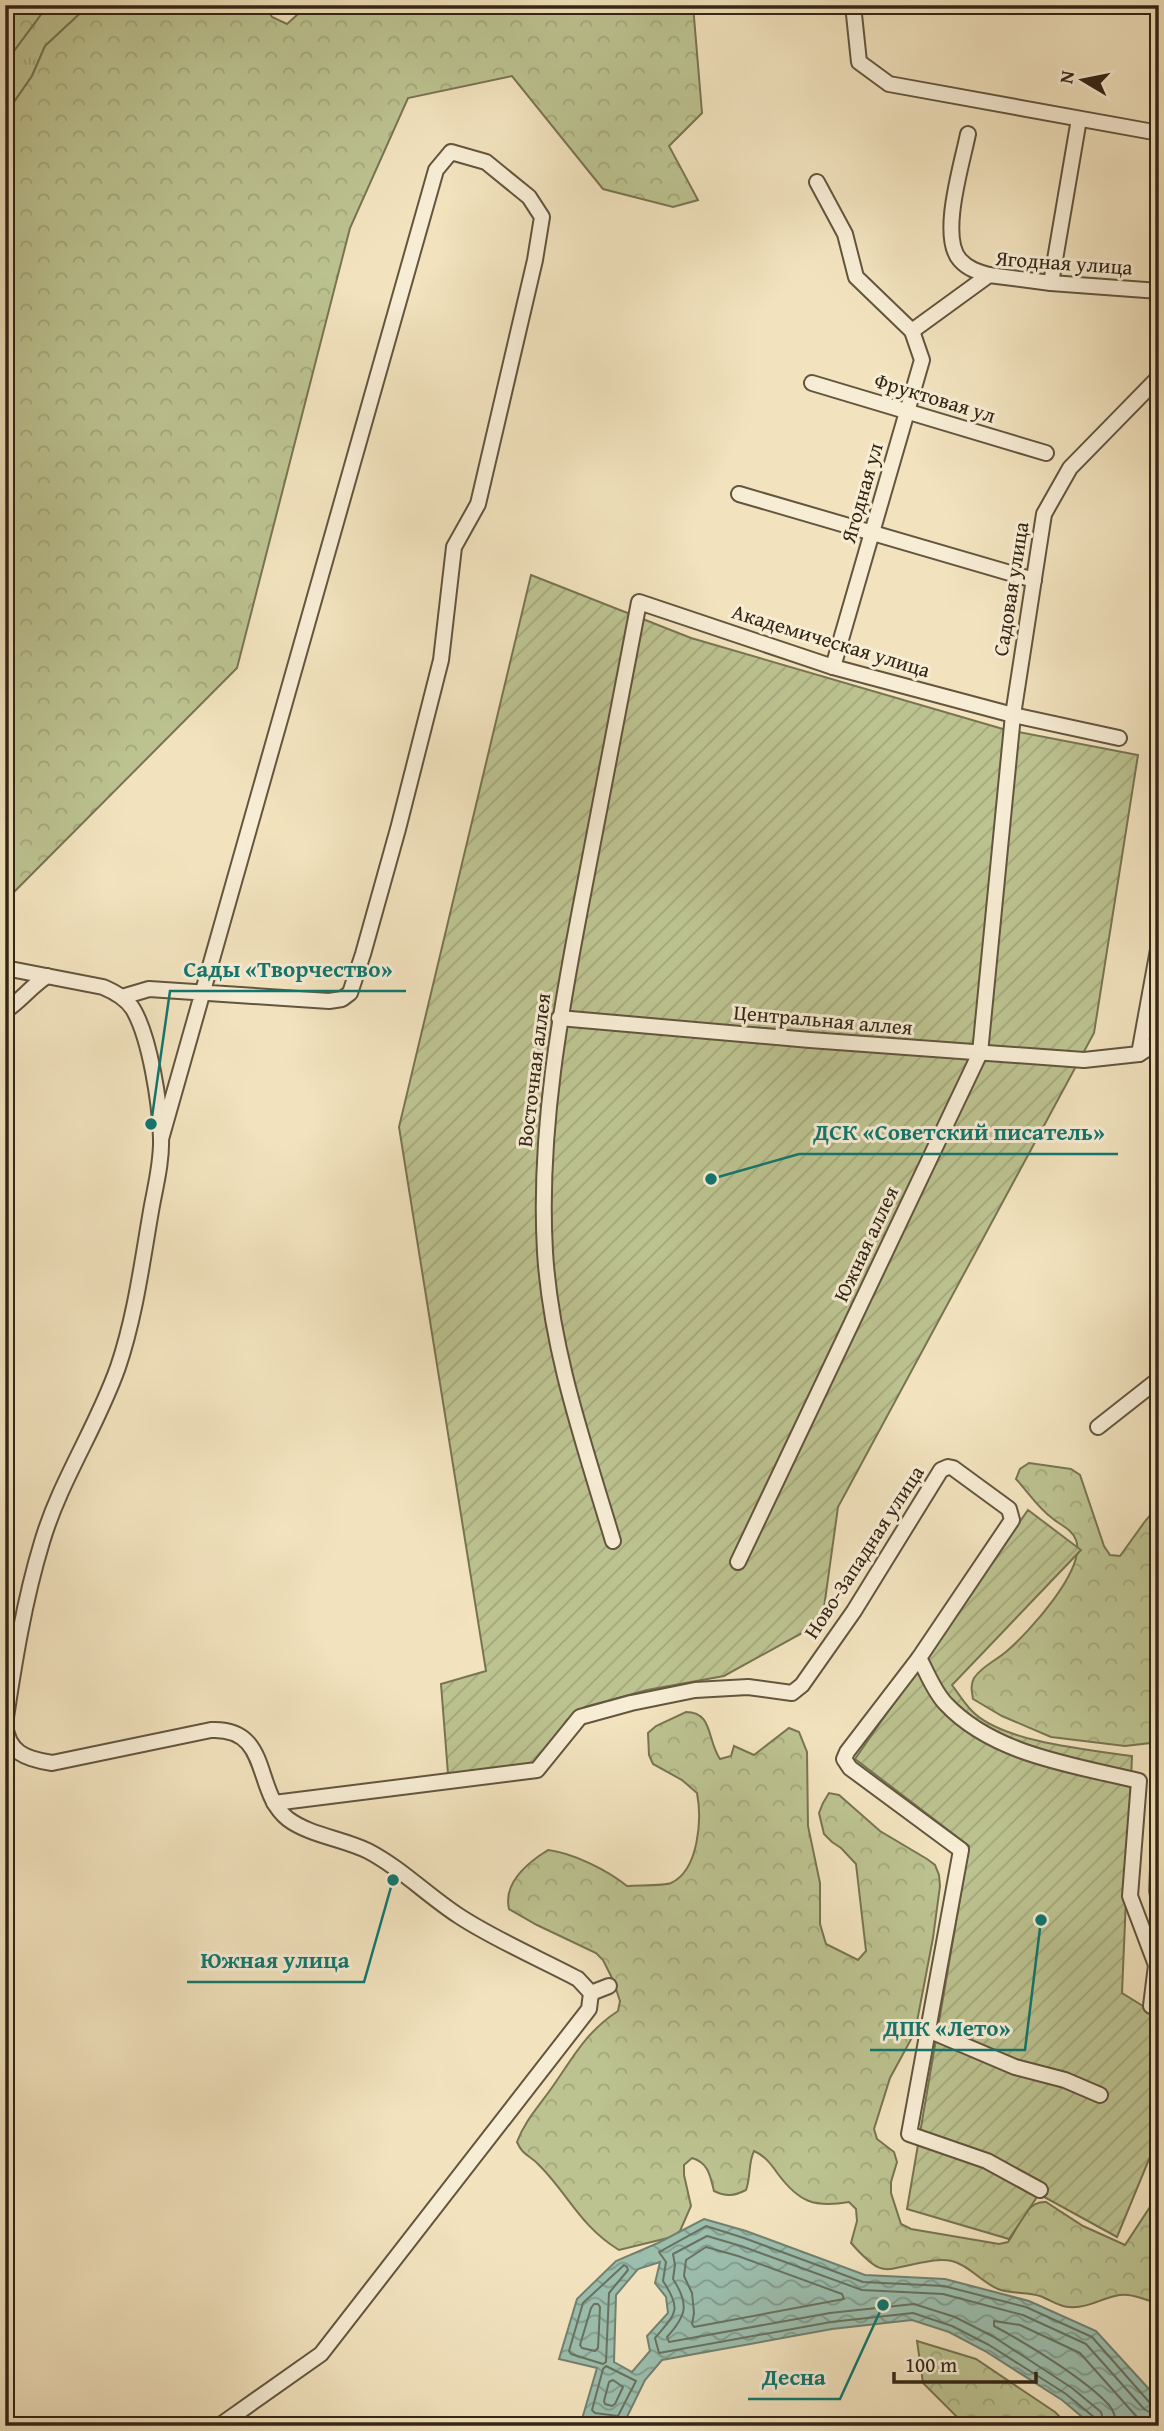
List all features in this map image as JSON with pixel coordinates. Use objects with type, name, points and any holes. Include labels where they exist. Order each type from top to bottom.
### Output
[{"type":"street","points":[[853,5],[859,62],[889,84],[1159,133]]},
{"type":"street","points":[[1051,283],[1079,118]]},
{"type":"street","points":[[968,134],[951,218],[951,243],[959,259],[972,270],[989,275]]},
{"type":"street","points":[[122,997],[149,989],[202,992],[329,1001],[342,999],[350,993],[394,842],[441,660],[454,547],[478,503],[535,260],[542,217],[529,197],[486,162],[451,152],[436,170],[202,992],[161,1139],[144,1255],[126,1341],[103,1404],[42,1539],[6,1713],[6,1733],[15,1750],[27,1758],[52,1763],[211,1730],[238,1734],[251,1745],[274,1803],[289,1820],[365,1849],[387,1862],[460,1917],[578,1979],[590,1993],[589,2009],[321,2354],[219,2426]]},
{"type":"street","points":[[817,182],[845,234],[856,277],[912,331]]},
{"type":"street","name":"Ягодная улица","points":[[912,331],[989,275],[1159,292]]},
{"type":"street","name":"Ягодная ул","points":[[834,667],[922,359],[912,331]]},
{"type":"street","name":"Садовая улица","points":[[1013,720],[1044,514],[1070,468],[1159,377]]},
{"type":"street","name":"Фруктовая ул","points":[[812,383],[1046,453]]},
{"type":"street","points":[[739,494],[1034,580]]},
{"type":"street","name":"Академическая улица","points":[[639,602],[834,667],[1013,720],[1119,738]]},
{"type":"street","name":"Восточная аллея","points":[[613,1541],[557,1339],[545,1253],[544,1165],[559,1018],[639,602]]},
{"type":"street","name":"Южная аллея","points":[[738,1562],[980,1053],[1013,720]]},
{"type":"street","points":[[1139,1054],[1159,944]]},
{"type":"street","points":[[5,968],[103,988],[122,997],[132,1009],[142,1032],[154,1078],[161,1139]]},
{"type":"street","points":[[5,1011],[20,1002],[47,976]]},
{"type":"street","name":"Центральная аллея","points":[[559,1018],[1084,1060],[1139,1054]]},
{"type":"street","points":[[1139,1054],[1155,1044]]},
{"type":"street","points":[[1098,1427],[1159,1378]]},
{"type":"street","name":"Ново-Западная улица","points":[[274,1803],[537,1770],[580,1717],[631,1703],[695,1690],[748,1687],[792,1693],[802,1685],[853,1611],[941,1470],[948,1467],[1009,1509],[1012,1520],[919,1658]]},
{"type":"street","points":[[1040,2190],[987,2161],[909,2134],[961,1850],[850,1768],[844,1759],[919,1658],[943,1702],[964,1721],[1009,1746],[1139,1781],[1130,1896],[1156,1965],[1151,2006]]},
{"type":"street","points":[[590,1993],[609,1986]]},
{"type":"street","points":[[928,2029],[1015,2067],[1065,2080],[1100,2095]]},
{"type":"green space","points":[[5,5],[48,5],[5,63]]},
{"type":"green space","points":[[48,5],[89,5],[45,46],[32,76],[5,115],[5,63]]},
{"type":"green space","points":[[89,5],[265,5],[272,17],[287,24],[298,14],[293,5],[693,5],[702,113],[669,146],[698,200],[673,207],[603,189],[512,76],[408,98],[350,228],[237,668],[5,901],[5,115],[32,76],[45,46]]},
{"type":"green space","points":[[531,575],[691,638],[1003,729],[1138,755],[1094,1033],[838,1507],[822,1622],[724,1676],[647,1690],[585,1707],[567,1720],[536,1764],[448,1774],[441,1684],[486,1671],[399,1127]]},
{"type":"green space","points":[[1029,1463],[1071,1469],[1080,1475],[1104,1546],[1110,1555],[1120,1556],[1159,1505],[1159,1742],[1125,1746],[1051,1737],[1002,1716],[973,1699],[974,1678],[1016,1642],[1041,1616],[1065,1583],[1077,1552],[1072,1533],[1042,1510],[1016,1479],[1020,1469]]},
{"type":"green space","points":[[1028,1510],[1081,1550],[952,1685],[972,1711],[986,1722],[1004,1730],[1047,1743],[1132,1756],[1122,1993],[1159,2016],[1159,2135],[1117,2237],[1039,2194],[1009,2239],[907,2209],[969,1846],[855,1759]]},
{"type":"green space","points":[[686,1712],[695,1713],[705,1722],[720,1759],[731,1756],[734,1746],[754,1755],[789,1728],[799,1732],[807,1752],[808,1826],[820,1883],[820,1924],[826,1944],[858,1960],[866,1951],[856,1864],[824,1834],[819,1813],[829,1793],[839,1795],[880,1831],[935,1865],[940,1886],[915,2032],[890,2078],[874,2129],[877,2139],[894,2152],[897,2162],[891,2193],[901,2224],[911,2229],[999,2244],[1008,2242],[1032,2206],[1046,2202],[1083,2226],[1125,2245],[1150,2207],[1159,2199],[1159,2304],[1136,2296],[1121,2295],[1085,2306],[1066,2307],[1040,2296],[998,2289],[964,2266],[949,2260],[892,2269],[878,2267],[851,2243],[857,2221],[856,2209],[849,2202],[826,2204],[800,2197],[768,2161],[754,2151],[746,2190],[730,2195],[714,2191],[705,2167],[692,2158],[684,2165],[691,2206],[680,2231],[672,2237],[619,2250],[594,2231],[549,2176],[522,2150],[517,2142],[528,2120],[581,2045],[597,2027],[618,2011],[620,2001],[603,1960],[596,1953],[509,1909],[508,1900],[513,1882],[532,1861],[548,1850],[589,1863],[627,1886],[668,1884],[680,1876],[688,1867],[696,1843],[699,1816],[697,1793],[682,1780],[653,1764],[649,1755],[648,1733],[656,1726]]},
{"type":"green space","points":[[1159,1790],[1159,1917],[1149,1891],[1150,1809],[1153,1797]]},
{"type":"green space","points":[[917,2341],[976,2359],[1055,2412],[1069,2426],[974,2426],[959,2419],[923,2383]]},
{"type":"water","points":[[704,2219],[746,2231],[865,2275],[945,2279],[1029,2301],[1096,2331],[1159,2400],[1159,2426],[1093,2426],[1062,2400],[985,2351],[949,2332],[912,2320],[832,2329],[662,2360],[645,2380],[623,2425],[582,2419],[597,2368],[559,2359],[577,2299],[616,2261]],"holes":[[[660,2262],[655,2283],[666,2297],[668,2313],[647,2336],[650,2351],[632,2372],[614,2362],[616,2295],[638,2269]]]},
{"type":"place","name":"Сады «Творчество»","points":[[151,1124]]},
{"type":"place","name":"ДСК «Советский писатель»","points":[[711,1179]]},
{"type":"place","name":"Южная улица","points":[[393,1880]]},
{"type":"place","name":"ДПК «Лето»","points":[[1041,1920]]},
{"type":"place","name":"Десна","points":[[883,2305]]}]
